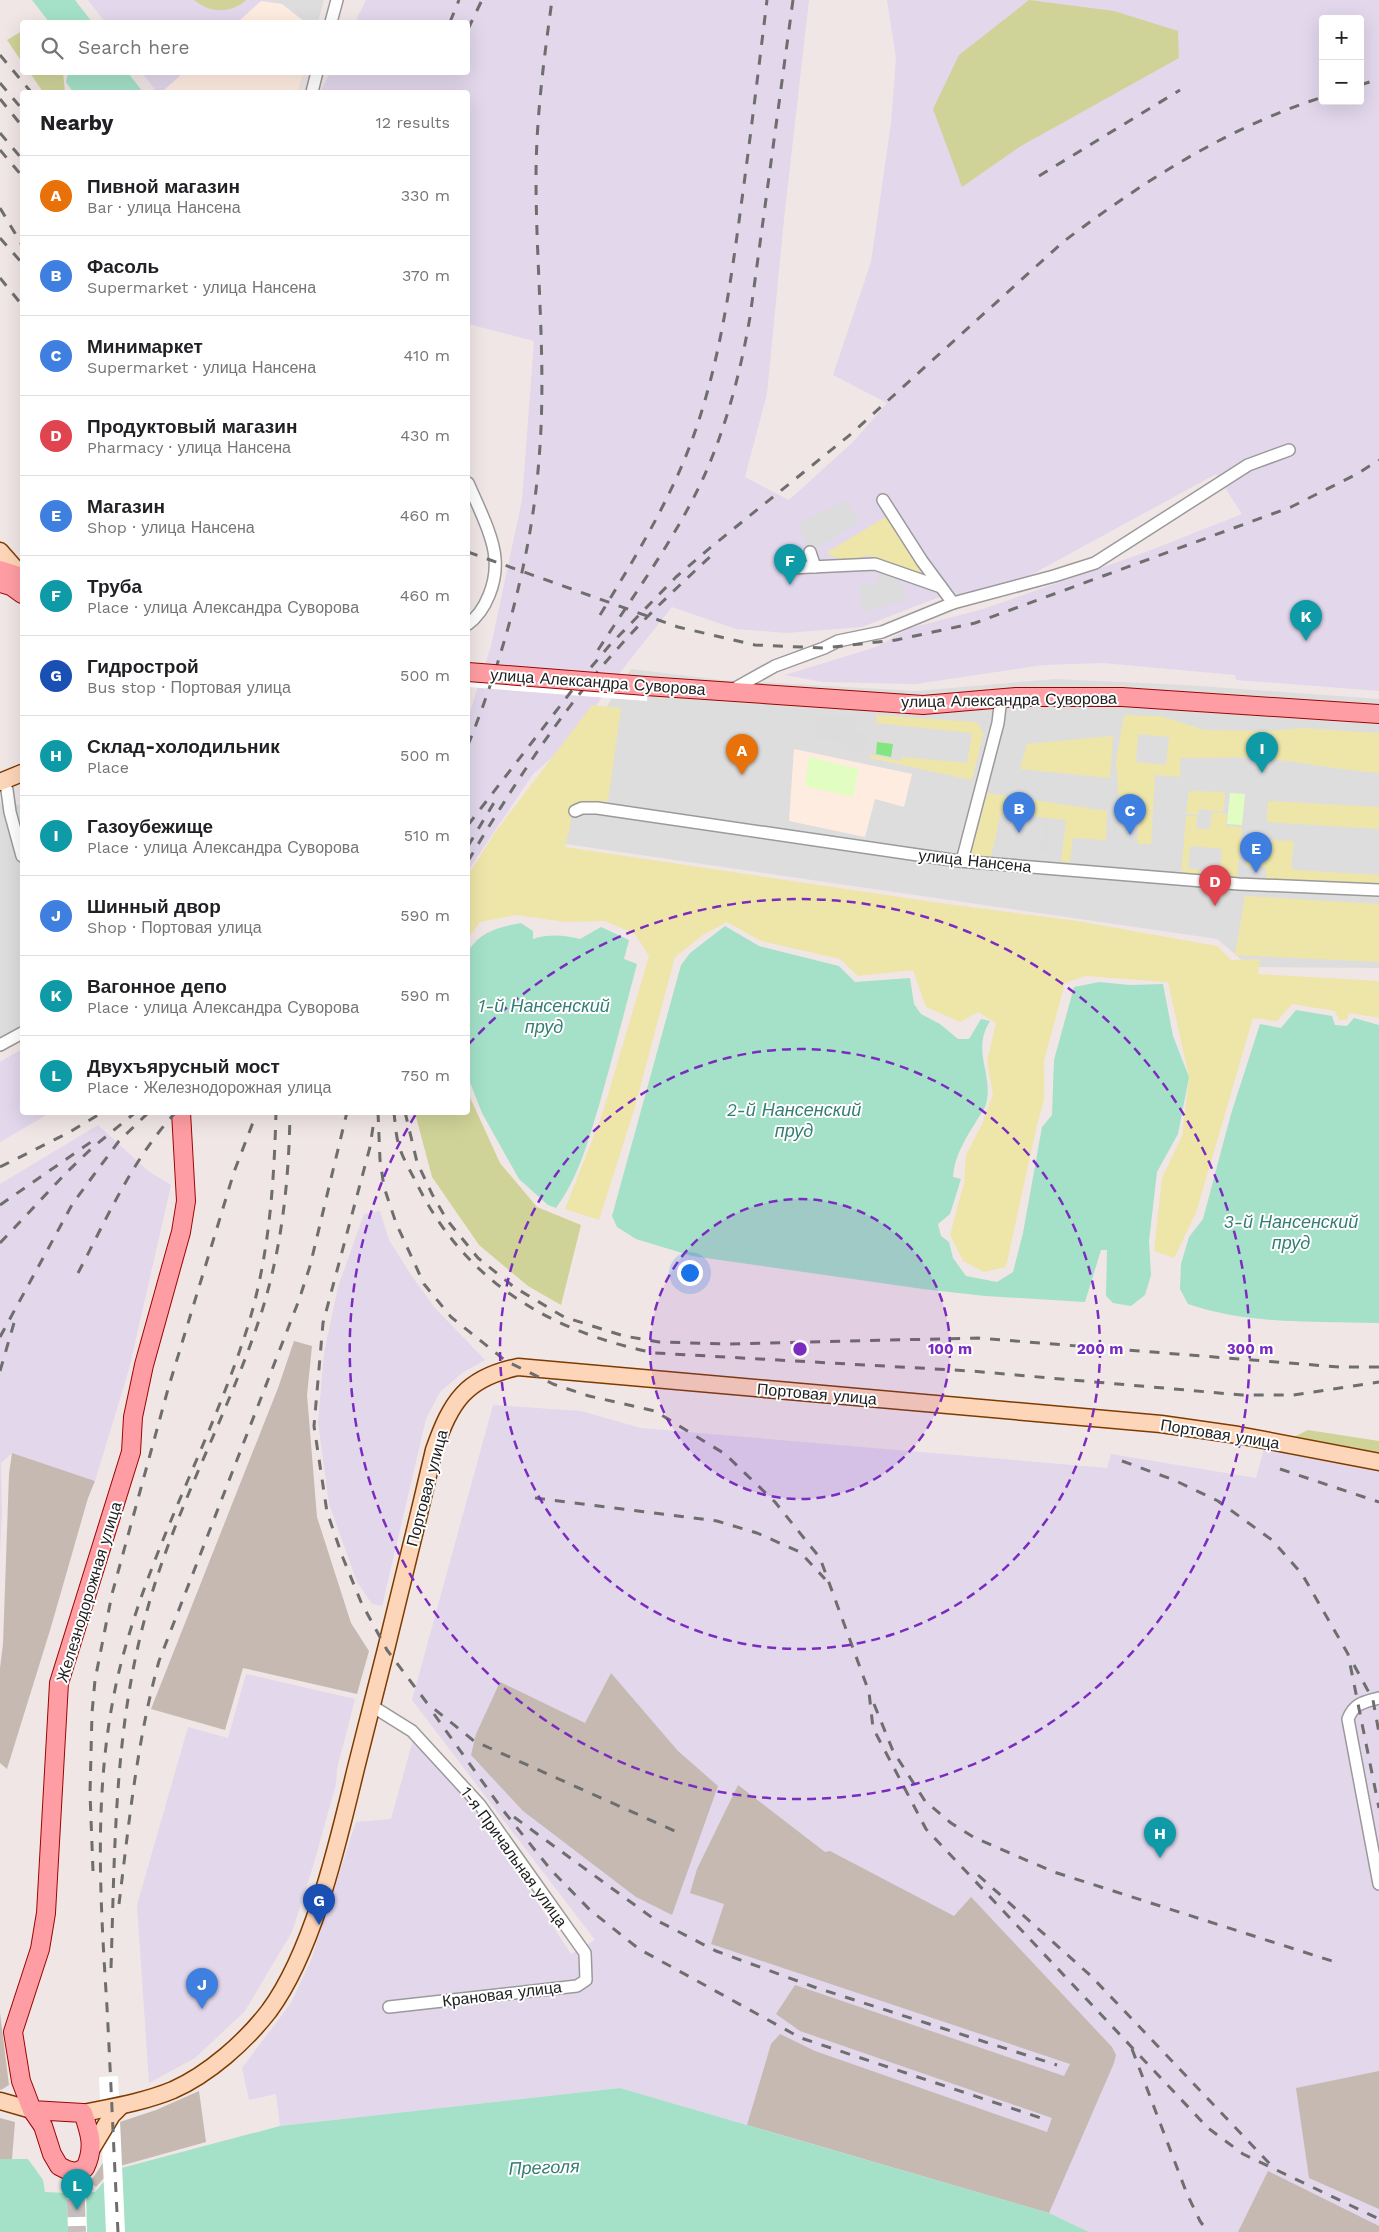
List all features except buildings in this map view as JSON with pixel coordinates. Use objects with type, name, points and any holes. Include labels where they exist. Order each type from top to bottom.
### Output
[{"type":"main road","points":[[0,551],[20,581]]},
{"type":"main road","points":[[0,570],[20,583]]},
{"type":"main road","points":[[0,583],[20,584]]},
{"type":"main road","name":"улица Александра Суворова","points":[[470,672],[923,705],[1001,698],[1122,697],[1379,714]]},
{"type":"main road","points":[[2,788],[20,774]]},
{"type":"main road","points":[[2,788],[20,784]]},
{"type":"main road","name":"Железнодорожная улица","points":[[120,2107],[112,2115],[92,2148],[85,2168],[75,2172],[59,2166],[52,2154],[43,2126],[32,2110],[21,2081],[13,2032],[40,1949],[46,1913],[59,1683],[131,1452],[133,1417],[144,1366],[181,1232],[186,1201],[186,1172],[181,1115]]},
{"type":"main road","name":"Портовая улица","points":[[0,2101],[32,2110],[83,2113],[120,2107],[171,2090],[191,2081],[245,2037],[276,1999],[302,1947],[319,1903],[347,1807],[434,1450],[454,1404],[469,1387],[499,1371],[518,1367],[1161,1424],[1238,1435],[1379,1462]]},
{"type":"main road","points":[[83,2113],[92,2148]]},
{"type":"street","points":[[332,20],[337,0]]},
{"type":"street","points":[[312,90],[316,75]]},
{"type":"street","name":"улица Александра Суворова","points":[[728,692],[775,666],[838,641],[882,632],[953,602],[1054,576],[1095,563],[1248,465],[1289,450]]},
{"type":"street","points":[[470,488],[492,544],[495,560],[488,597],[483,609],[470,622]]},
{"type":"street","points":[[883,500],[953,602]]},
{"type":"street","points":[[810,552],[815,567]]},
{"type":"street","points":[[790,568],[875,564],[915,579],[941,586]]},
{"type":"street","points":[[900,583],[915,579]]},
{"type":"street","points":[[962,861],[998,723],[1001,698]]},
{"type":"street","points":[[2,788],[20,849]]},
{"type":"street","name":"улица Нансена","points":[[575,811],[582,808],[597,808],[962,861],[1239,884],[1379,890]]},
{"type":"street","points":[[0,1045],[20,1034]]},
{"type":"street","points":[[1379,1698],[1359,1703],[1352,1710],[1348,1719],[1379,1884]]},
{"type":"street","name":"1-я Причальная улица","points":[[372,1706],[412,1731],[480,1805],[585,1953]]},
{"type":"street","name":"Крановая улица","points":[[389,2007],[577,1986],[586,1980],[585,1953]]},
{"type":"shaded area","points":[[88,0],[268,0],[261,1],[240,20],[103,20]]},
{"type":"shaded area","points":[[194,0],[246,0],[234,8],[220,10],[206,7]]},
{"type":"shaded area","points":[[324,0],[319,20],[240,20],[261,1]]},
{"type":"shaded area","points":[[366,0],[809,0],[784,219],[767,394],[745,477],[789,500],[853,442],[887,403],[833,375],[871,262],[891,123],[896,58],[887,0],[1379,0],[1379,691],[1236,680],[1235,675],[1103,663],[1043,665],[916,684],[823,682],[785,675],[876,647],[910,628],[983,609],[1146,552],[1242,514],[1216,474],[1027,577],[960,595],[942,596],[862,627],[786,633],[736,629],[672,607],[625,666],[568,744],[533,774],[470,868],[470,712],[491,646],[522,500],[534,341],[470,325],[470,90],[321,90],[329,75],[470,75],[470,20],[356,20]]},
{"type":"shaded area","points":[[1029,0],[1114,11],[1178,31],[1179,58],[1021,146],[962,187],[933,109],[959,55]]},
{"type":"shaded area","points":[[261,1],[282,4],[302,20],[240,20]]},
{"type":"shaded area","points":[[20,32],[20,59],[7,40]]},
{"type":"shaded area","points":[[31,75],[63,75],[65,90],[42,90]]},
{"type":"shaded area","points":[[144,75],[182,75],[164,90],[155,90]]},
{"type":"shaded area","points":[[181,75],[302,75],[298,90],[164,90]]},
{"type":"shaded area","points":[[846,501],[860,521],[809,553],[798,523]]},
{"type":"shaded area","points":[[887,516],[922,573],[920,575],[868,555],[846,562],[826,553]]},
{"type":"shaded area","points":[[878,571],[895,578],[904,588],[905,601],[862,612],[859,584],[878,584]]},
{"type":"shaded area","points":[[631,669],[722,680],[916,691],[1055,679],[1186,685],[1379,699],[1379,968],[1250,967],[1217,939],[545,841],[585,740]]},
{"type":"shaded area","points":[[592,705],[621,708],[608,801],[570,807],[571,822],[565,847],[946,904],[1077,921],[1217,946],[1231,960],[1260,959],[1258,974],[1379,981],[1379,1018],[1349,1013],[1347,1020],[1339,1020],[1335,1011],[1292,1004],[1277,1021],[1253,1018],[1196,1213],[1174,1258],[1154,1251],[1162,1178],[1182,1136],[1189,1077],[1168,982],[1085,976],[1065,983],[1044,1061],[1044,1100],[1006,1267],[984,1272],[963,1261],[950,1235],[964,1183],[966,1155],[982,1124],[993,1094],[987,1061],[996,1023],[978,1012],[960,1022],[926,1007],[913,970],[858,976],[840,959],[761,941],[727,922],[703,935],[675,957],[634,1110],[599,1220],[565,1209],[602,1115],[649,956],[635,934],[605,921],[565,922],[517,915],[480,922],[470,936],[470,872],[496,831]]},
{"type":"shaded area","points":[[817,714],[855,717],[855,733],[869,736],[863,754],[847,751],[846,744],[816,737]]},
{"type":"shaded area","points":[[877,715],[974,722],[979,724],[983,734],[972,780],[869,758],[871,755],[901,761],[902,757],[967,763],[972,733],[876,723]]},
{"type":"shaded area","points":[[1124,715],[1160,716],[1205,730],[1268,731],[1303,728],[1379,733],[1379,773],[1268,759],[1180,758],[1180,777],[1155,775],[1151,844],[1137,844],[1139,815],[1120,813],[1116,761]],"holes":[[[1138,734],[1169,737],[1166,765],[1136,762]]]},
{"type":"shaded area","points":[[1113,736],[1110,778],[1020,769],[1027,744]]},
{"type":"shaded area","points":[[794,749],[912,774],[904,807],[875,799],[865,837],[789,821]]},
{"type":"shaded area","points":[[809,757],[859,769],[853,797],[805,786]]},
{"type":"shaded area","points":[[1189,791],[1225,792],[1223,812],[1199,809],[1198,815],[1186,814]]},
{"type":"shaded area","points":[[987,793],[1107,811],[1106,840],[1073,838],[1070,862],[1061,862],[1066,820],[1001,813],[991,857],[971,855]]},
{"type":"shaded area","points":[[1230,793],[1245,794],[1242,825],[1227,824]]},
{"type":"shaded area","points":[[1268,801],[1379,807],[1379,829],[1267,822]]},
{"type":"shaded area","points":[[0,803],[20,805],[20,1037],[0,1046]]},
{"type":"shaded area","points":[[1212,812],[1227,814],[1226,826],[1242,827],[1237,881],[1205,879],[1205,870],[1220,872],[1222,849],[1190,846],[1188,868],[1200,870],[1199,878],[1181,877],[1186,816],[1197,816],[1196,828],[1209,830]]},
{"type":"shaded area","points":[[1045,826],[1051,827],[1047,851],[1040,850]]},
{"type":"shaded area","points":[[1249,838],[1255,838],[1255,843],[1271,844],[1271,840],[1294,841],[1291,867],[1295,870],[1379,875],[1379,887],[1266,882],[1266,867],[1246,866]]},
{"type":"shaded area","points":[[1245,896],[1379,904],[1379,962],[1235,955]]},
{"type":"shaded area","points":[[20,1050],[20,1115],[47,1115],[0,1142],[0,1062]]},
{"type":"shaded area","points":[[470,1097],[500,1163],[537,1207],[581,1225],[561,1305],[528,1286],[479,1245],[432,1177],[416,1115],[470,1115]]},
{"type":"shaded area","points":[[98,1125],[148,1171],[171,1185],[129,1369],[95,1481],[12,1453],[1,1463],[2,1512],[0,1554],[0,1184]]},
{"type":"shaded area","points":[[380,1211],[389,1240],[409,1272],[434,1307],[485,1360],[462,1373],[440,1392],[426,1419],[382,1606],[372,1604],[357,1582],[329,1504],[318,1422],[324,1353],[338,1287],[364,1214]]},
{"type":"shaded area","points":[[294,1341],[312,1346],[307,1395],[317,1517],[351,1623],[369,1651],[357,1694],[243,1668],[225,1730],[151,1709],[278,1388]]},
{"type":"shaded area","points":[[493,1405],[581,1411],[641,1428],[1107,1468],[1111,1454],[1256,1478],[1264,1449],[1379,1472],[1379,2232],[1089,2232],[1049,2213],[620,2088],[280,2126],[276,2094],[249,2100],[242,2068],[291,2003],[311,1960],[356,1822],[391,1819],[413,1740],[476,1809],[571,1954],[595,1940],[412,1700]]},
{"type":"shaded area","points":[[1308,1430],[1379,1441],[1379,1455],[1292,1438]]},
{"type":"shaded area","points":[[12,1453],[95,1481],[88,1498],[7,1769],[0,1763],[0,1668],[3,1644],[9,1474]]},
{"type":"shaded area","points":[[611,1673],[678,1751],[718,1786],[672,1915],[636,1897],[523,1811],[471,1755],[476,1734],[500,1682],[585,1723]]},
{"type":"shaded area","points":[[246,1674],[355,1699],[337,1769],[336,1784],[292,1932],[245,2011],[195,2058],[149,2083],[137,1905],[188,1727],[228,1738]]},
{"type":"shaded area","points":[[738,1785],[825,1852],[830,1851],[954,1916],[971,1897],[1112,2047],[1116,2055],[1114,2063],[1049,2213],[747,2125],[771,2044],[780,2034],[815,2051],[1047,2132],[1052,2118],[800,2031],[776,2014],[795,1985],[1064,2076],[1070,2064],[711,1944],[724,1904],[690,1893],[697,1869]]},
{"type":"shaded area","points":[[0,2013],[9,2085],[1,2090],[0,2089]]},
{"type":"shaded area","points":[[1379,2071],[1379,2209],[1309,2178],[1296,2088]]},
{"type":"shaded area","points":[[199,2091],[206,2142],[113,2168],[96,2187],[90,2182],[105,2160],[120,2122],[156,2110]]},
{"type":"shaded area","points":[[0,2118],[15,2122],[12,2159],[0,2159]]},
{"type":"shaded area","points":[[1268,2171],[1379,2226],[1379,2232],[1238,2232]]},
{"type":"green space","points":[[877,742],[893,744],[891,757],[876,754]]},
{"type":"water","points":[[32,0],[75,0],[90,20],[47,20]]},
{"type":"water","points":[[68,75],[130,75],[141,90],[72,90],[66,82]]},
{"type":"water","name":"1-й Нансенский пруд","points":[[521,923],[533,931],[533,939],[556,936],[580,939],[601,927],[629,940],[624,959],[637,964],[605,1085],[587,1143],[571,1183],[556,1208],[548,1205],[519,1179],[482,1113],[470,1082],[470,948],[485,934],[505,926]]},
{"type":"water","name":"2-й Нансенский пруд","points":[[725,926],[759,946],[839,966],[855,982],[910,978],[914,1004],[921,1014],[940,1024],[958,1039],[969,1039],[981,1019],[990,1021],[982,1043],[988,1093],[986,1104],[958,1154],[953,1177],[961,1179],[950,1214],[938,1224],[941,1236],[949,1242],[953,1258],[966,1276],[997,1282],[1013,1272],[1023,1233],[1042,1127],[1052,1115],[1054,1060],[1074,987],[1099,982],[1130,985],[1163,984],[1173,1036],[1189,1077],[1178,1134],[1157,1172],[1149,1241],[1151,1275],[1145,1295],[1131,1306],[1113,1303],[1106,1296],[1107,1250],[1101,1250],[1085,1302],[985,1296],[923,1289],[692,1256],[636,1239],[617,1227],[612,1216],[681,965],[690,953]]},
{"type":"water","name":"3-й Нансенский пруд","points":[[1296,1010],[1332,1016],[1335,1025],[1347,1026],[1354,1018],[1379,1025],[1379,1323],[1282,1321],[1235,1316],[1188,1304],[1180,1289],[1181,1264],[1189,1237],[1203,1219],[1231,1114],[1260,1024],[1281,1028]]},
{"type":"water","name":"Преголя","points":[[620,2088],[1049,2213],[1089,2232],[0,2232],[0,2159],[28,2159],[43,2180],[45,2192],[95,2192],[114,2170],[280,2126]]},
{"type":"pier","points":[[470,666],[648,681],[647,701],[470,687]]},
{"type":"pier","points":[[118,2076],[125,2232],[106,2232],[99,2077]]},
{"type":"pier","points":[[67,2193],[86,2193],[87,2232],[68,2232]]},
{"type":"tunnel","points":[[75,2172],[77,2232]]},
{"type":"railway","points":[[451,20],[459,0]]},
{"type":"railway","points":[[470,25],[482,0]]},
{"type":"railway","points":[[470,740],[493,676],[523,568],[530,531],[539,459],[542,389],[536,156],[541,89],[552,0]]},
{"type":"railway","points":[[600,615],[665,503],[695,431],[714,366],[733,266],[767,0]]},
{"type":"railway","points":[[598,650],[652,569],[689,507],[709,465],[731,403],[750,317],[793,0]]},
{"type":"railway","points":[[0,55],[29,90]]},
{"type":"railway","points":[[1364,84],[1379,79]]},
{"type":"railway","points":[[0,83],[20,107]]},
{"type":"railway","points":[[1039,176],[1180,90]]},
{"type":"railway","points":[[470,822],[577,684],[609,646],[676,577],[851,434],[1063,242],[1124,198],[1187,158],[1253,124],[1319,98]]},
{"type":"railway","points":[[0,99],[20,124]]},
{"type":"railway","points":[[0,133],[20,157]]},
{"type":"railway","points":[[0,150],[20,174]]},
{"type":"railway","points":[[0,208],[20,242]]},
{"type":"railway","points":[[0,238],[20,261]]},
{"type":"railway","points":[[0,278],[20,303]]},
{"type":"railway","points":[[470,553],[678,627],[755,645],[824,648],[896,640],[975,623],[1291,507],[1357,474],[1379,460]]},
{"type":"railway","points":[[470,858],[538,750],[597,672],[641,623],[713,554]]},
{"type":"railway","points":[[470,843],[495,801]]},
{"type":"railway","points":[[0,1167],[68,1133],[98,1115]]},
{"type":"railway","points":[[0,1243],[67,1172],[92,1148],[132,1115]]},
{"type":"railway","points":[[0,1337],[73,1203],[119,1141],[146,1115]]},
{"type":"railway","points":[[78,1273],[110,1210],[134,1169],[174,1115]]},
{"type":"railway","points":[[93,1871],[90,1793],[92,1713],[95,1680],[112,1594],[168,1389],[234,1172],[256,1115]]},
{"type":"railway","points":[[118,2232],[102,1925],[100,1843],[101,1802],[109,1721],[129,1634],[144,1590],[160,1546],[215,1417],[247,1329],[261,1276],[269,1222],[276,1115]]},
{"type":"railway","points":[[111,1968],[118,1786],[128,1696],[137,1651],[148,1607],[173,1533],[234,1387],[261,1314],[274,1264],[283,1214],[290,1115]]},
{"type":"railway","points":[[119,1904],[139,1751],[159,1661],[299,1300],[310,1266],[346,1115]]},
{"type":"railway","points":[[378,1115],[380,1160],[384,1187],[396,1223],[424,1284],[451,1317],[506,1361],[553,1384],[589,1396],[655,1411],[725,1454],[775,1502],[820,1558],[869,1692],[873,1728],[926,1829],[1208,2128],[1243,2154],[1379,2219]]},
{"type":"railway","points":[[394,1115],[398,1142],[405,1161],[437,1219],[460,1249],[486,1275],[515,1297],[547,1316],[581,1332],[617,1344],[655,1353],[971,1371],[1242,1395],[1293,1395],[1379,1382]]},
{"type":"railway","points":[[406,1115],[417,1162],[432,1194],[447,1220],[478,1258],[514,1287],[564,1317],[624,1336],[659,1342],[727,1344],[978,1338],[1339,1367],[1379,1367]]},
{"type":"railway","points":[[373,1127],[370,1147],[323,1323],[314,1426],[327,1512],[361,1602],[387,1650],[427,1703],[474,1741],[677,1832]]},
{"type":"railway","points":[[0,1205],[91,1142]]},
{"type":"railway","points":[[0,1371],[14,1323]]},
{"type":"railway","points":[[1122,1461],[1174,1480],[1218,1501],[1272,1540],[1302,1574],[1348,1654],[1379,1808]]},
{"type":"railway","points":[[1280,1469],[1379,1502]]},
{"type":"railway","points":[[535,1498],[717,1521],[757,1533],[800,1552],[825,1579]]},
{"type":"railway","points":[[1354,1665],[1373,1700],[1379,1733]]},
{"type":"railway","points":[[874,1704],[893,1751],[925,1801],[951,1823],[975,1838],[1054,1872],[1335,1962]]},
{"type":"railway","points":[[434,1714],[502,1809],[551,1870],[590,1910],[639,1949],[801,2038],[1041,2118]]},
{"type":"railway","points":[[514,1817],[654,1919],[716,1951],[814,1987],[1057,2065]]},
{"type":"railway","points":[[978,1875],[1091,1976],[1270,2164]]},
{"type":"railway","points":[[1132,2049],[1187,2194],[1200,2221],[1208,2232]]},
{"type":"place","name":"Труба","points":[[790,585]]},
{"type":"place","name":"Вагонное депо","points":[[1306,641]]},
{"type":"place","name":"Газоубежище","points":[[1262,773]]},
{"type":"place","name":"Пивной магазин","points":[[742,775]]},
{"type":"place","name":"Фасоль","points":[[1019,833]]},
{"type":"place","name":"Минимаркет","points":[[1130,835]]},
{"type":"place","name":"Магазин","points":[[1256,873]]},
{"type":"place","name":"Продуктовый магазин","points":[[1215,906]]},
{"type":"place","name":"Склад-холодильник","points":[[1160,1858]]},
{"type":"place","name":"Гидрострой","points":[[319,1925]]},
{"type":"place","name":"Шинный двор","points":[[202,2009]]},
{"type":"place","name":"Двухъярусный мост","points":[[77,2210]]}]
